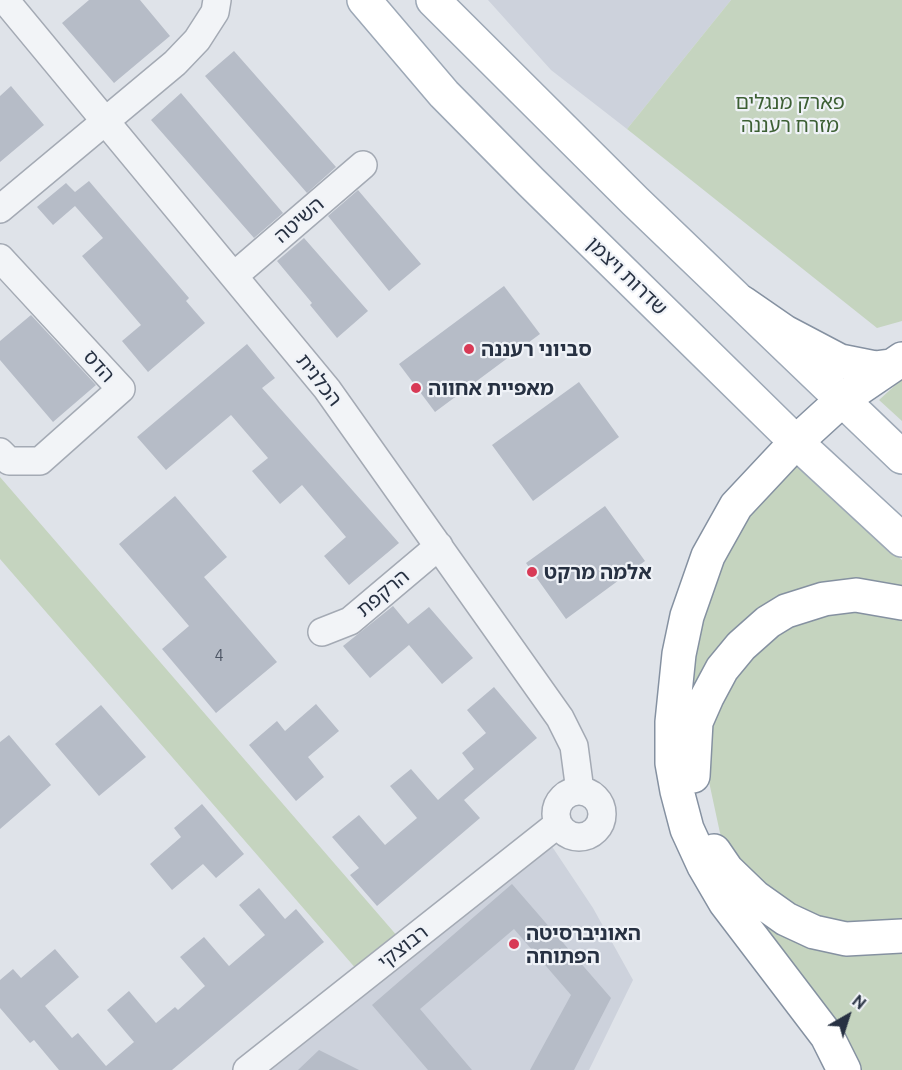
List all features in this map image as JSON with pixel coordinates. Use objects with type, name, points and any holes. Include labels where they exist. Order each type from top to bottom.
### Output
[{"type":"main road","name":"שדרות ויצמן","points":[[364,0],[444,94],[796,442],[902,540]]},
{"type":"main road","points":[[433,0],[558,127],[902,457]]},
{"type":"main road","points":[[743,303],[785,332],[840,360],[875,368],[896,362]]},
{"type":"main road","points":[[844,1070],[827,1036],[725,902],[704,867],[687,829],[672,763],[672,722],[679,654],[699,578],[720,532],[736,506],[796,442],[842,400],[896,362]]},
{"type":"main road","points":[[902,603],[856,595],[824,599],[786,611],[768,622],[741,646],[723,669],[696,722],[692,752],[693,778],[699,815],[707,840],[726,870],[755,897],[786,919],[814,932],[846,939],[902,936]]},
{"type":"street","name":"הכלנית","points":[[5,0],[105,122],[235,274],[327,389],[560,718],[574,746],[580,791]]},
{"type":"street","points":[[0,209],[175,63],[197,40],[215,12],[217,0]]},
{"type":"street","name":"השיטה","points":[[235,274],[363,165]]},
{"type":"street","name":"הדס","points":[[0,258],[121,389],[40,461],[9,461],[0,452]]},
{"type":"street","name":"הרקפת","points":[[322,632],[350,621],[439,546]]},
{"type":"street","points":[[580,791],[589,793],[601,807],[602,815],[598,828],[592,833],[578,837],[570,835],[558,824],[558,805],[564,797],[580,791]]},
{"type":"street","name":"רבוצקי","points":[[247,1070],[558,824]]},
{"type":"shaded area","points":[[488,0],[731,0],[627,129],[551,70]]},
{"type":"shaded area","name":"האוניברסיטה הפתוחה","points":[[547,839],[593,908],[633,980],[589,1070],[257,1070]]},
{"type":"green space","name":"פארק מנגלים מזרח רעננה","points":[[731,0],[902,0],[902,321],[877,328],[627,129]]},
{"type":"green space","points":[[902,379],[902,421],[879,400]]},
{"type":"green space","points":[[793,459],[902,560],[902,594],[823,587],[681,723],[692,655],[711,583],[758,496]]},
{"type":"green space","points":[[0,477],[405,945],[364,978],[0,559]]},
{"type":"green space","points":[[857,610],[902,616],[902,921],[848,924],[819,918],[794,906],[765,886],[738,861],[720,833],[708,777],[711,726],[735,677],[751,657],[777,634],[809,618]]},
{"type":"green space","points":[[748,906],[902,947],[902,1070],[858,1070]]},
{"type":"building","points":[[89,0],[140,0],[170,36],[114,83],[62,23]]},
{"type":"building","points":[[234,51],[336,167],[307,193],[205,76]]},
{"type":"building","points":[[11,86],[44,125],[0,162],[0,96]]},
{"type":"building","points":[[181,93],[283,213],[254,238],[151,120]]},
{"type":"building","points":[[89,181],[189,298],[186,301],[205,323],[148,372],[122,341],[141,325],[82,256],[103,238],[75,206],[53,225],[37,207],[66,183],[75,192]]},
{"type":"building","points":[[358,190],[421,264],[389,291],[328,216]]},
{"type":"building","points":[[304,238],[368,311],[337,338],[277,261]]},
{"type":"building","name":"סביוני רעננה","points":[[504,286],[540,334],[435,412],[399,364]]},
{"type":"building","points":[[31,315],[96,385],[53,422],[0,360],[0,341]]},
{"type":"building","points":[[247,344],[275,378],[262,388],[399,543],[349,585],[324,556],[346,537],[302,485],[280,504],[252,471],[268,458],[231,415],[166,470],[137,437]]},
{"type":"building","name":"סביוני רעננה","points":[[579,382],[619,437],[533,501],[492,445]]},
{"type":"building","points":[[175,496],[227,557],[204,577],[277,662],[216,713],[162,649],[189,626],[119,544]]},
{"type":"building","points":[[605,506],[645,561],[566,619],[526,563]]},
{"type":"building","points":[[393,606],[408,624],[429,607],[473,658],[442,684],[409,645],[370,678],[343,646]]},
{"type":"building","points":[[494,687],[537,738],[464,800],[480,818],[377,906],[350,875],[359,868],[332,837],[359,815],[385,845],[417,818],[390,786],[411,769],[438,800],[474,769],[462,753],[486,733],[467,710]]},
{"type":"building","points":[[316,704],[339,731],[308,757],[324,777],[296,801],[249,745],[277,721],[285,731]]},
{"type":"building","points":[[101,705],[146,757],[99,796],[55,744]]},
{"type":"building","points":[[9,735],[51,785],[0,829],[0,742]]},
{"type":"building","points":[[202,804],[244,854],[216,878],[203,864],[172,890],[150,864],[181,837],[174,828]]},
{"type":"building","points":[[512,884],[611,998],[574,1070],[530,1070],[571,995],[514,929],[420,1009],[472,1070],[428,1070],[372,1005]]},
{"type":"building","points":[[259,888],[285,919],[296,909],[324,942],[172,1070],[59,1070],[34,1040],[30,1043],[0,1008],[0,980],[13,969],[21,978],[55,949],[79,977],[45,1006],[72,1038],[78,1033],[106,1066],[134,1042],[107,1010],[129,991],[156,1023],[175,1007],[178,1010],[205,986],[180,957],[204,937],[229,966],[265,935],[239,905]]},
{"type":"building","points":[[319,1050],[359,1070],[298,1070]]},
{"type":"place","name":"סביוני רעננה","points":[[469,349]]},
{"type":"place","name":"מאפיית אחווה","points":[[416,388]]},
{"type":"place","name":"אלמה מרקט","points":[[532,572]]},
{"type":"place","name":"האוניברסיטה הפתוחה","points":[[514,944]]}]
